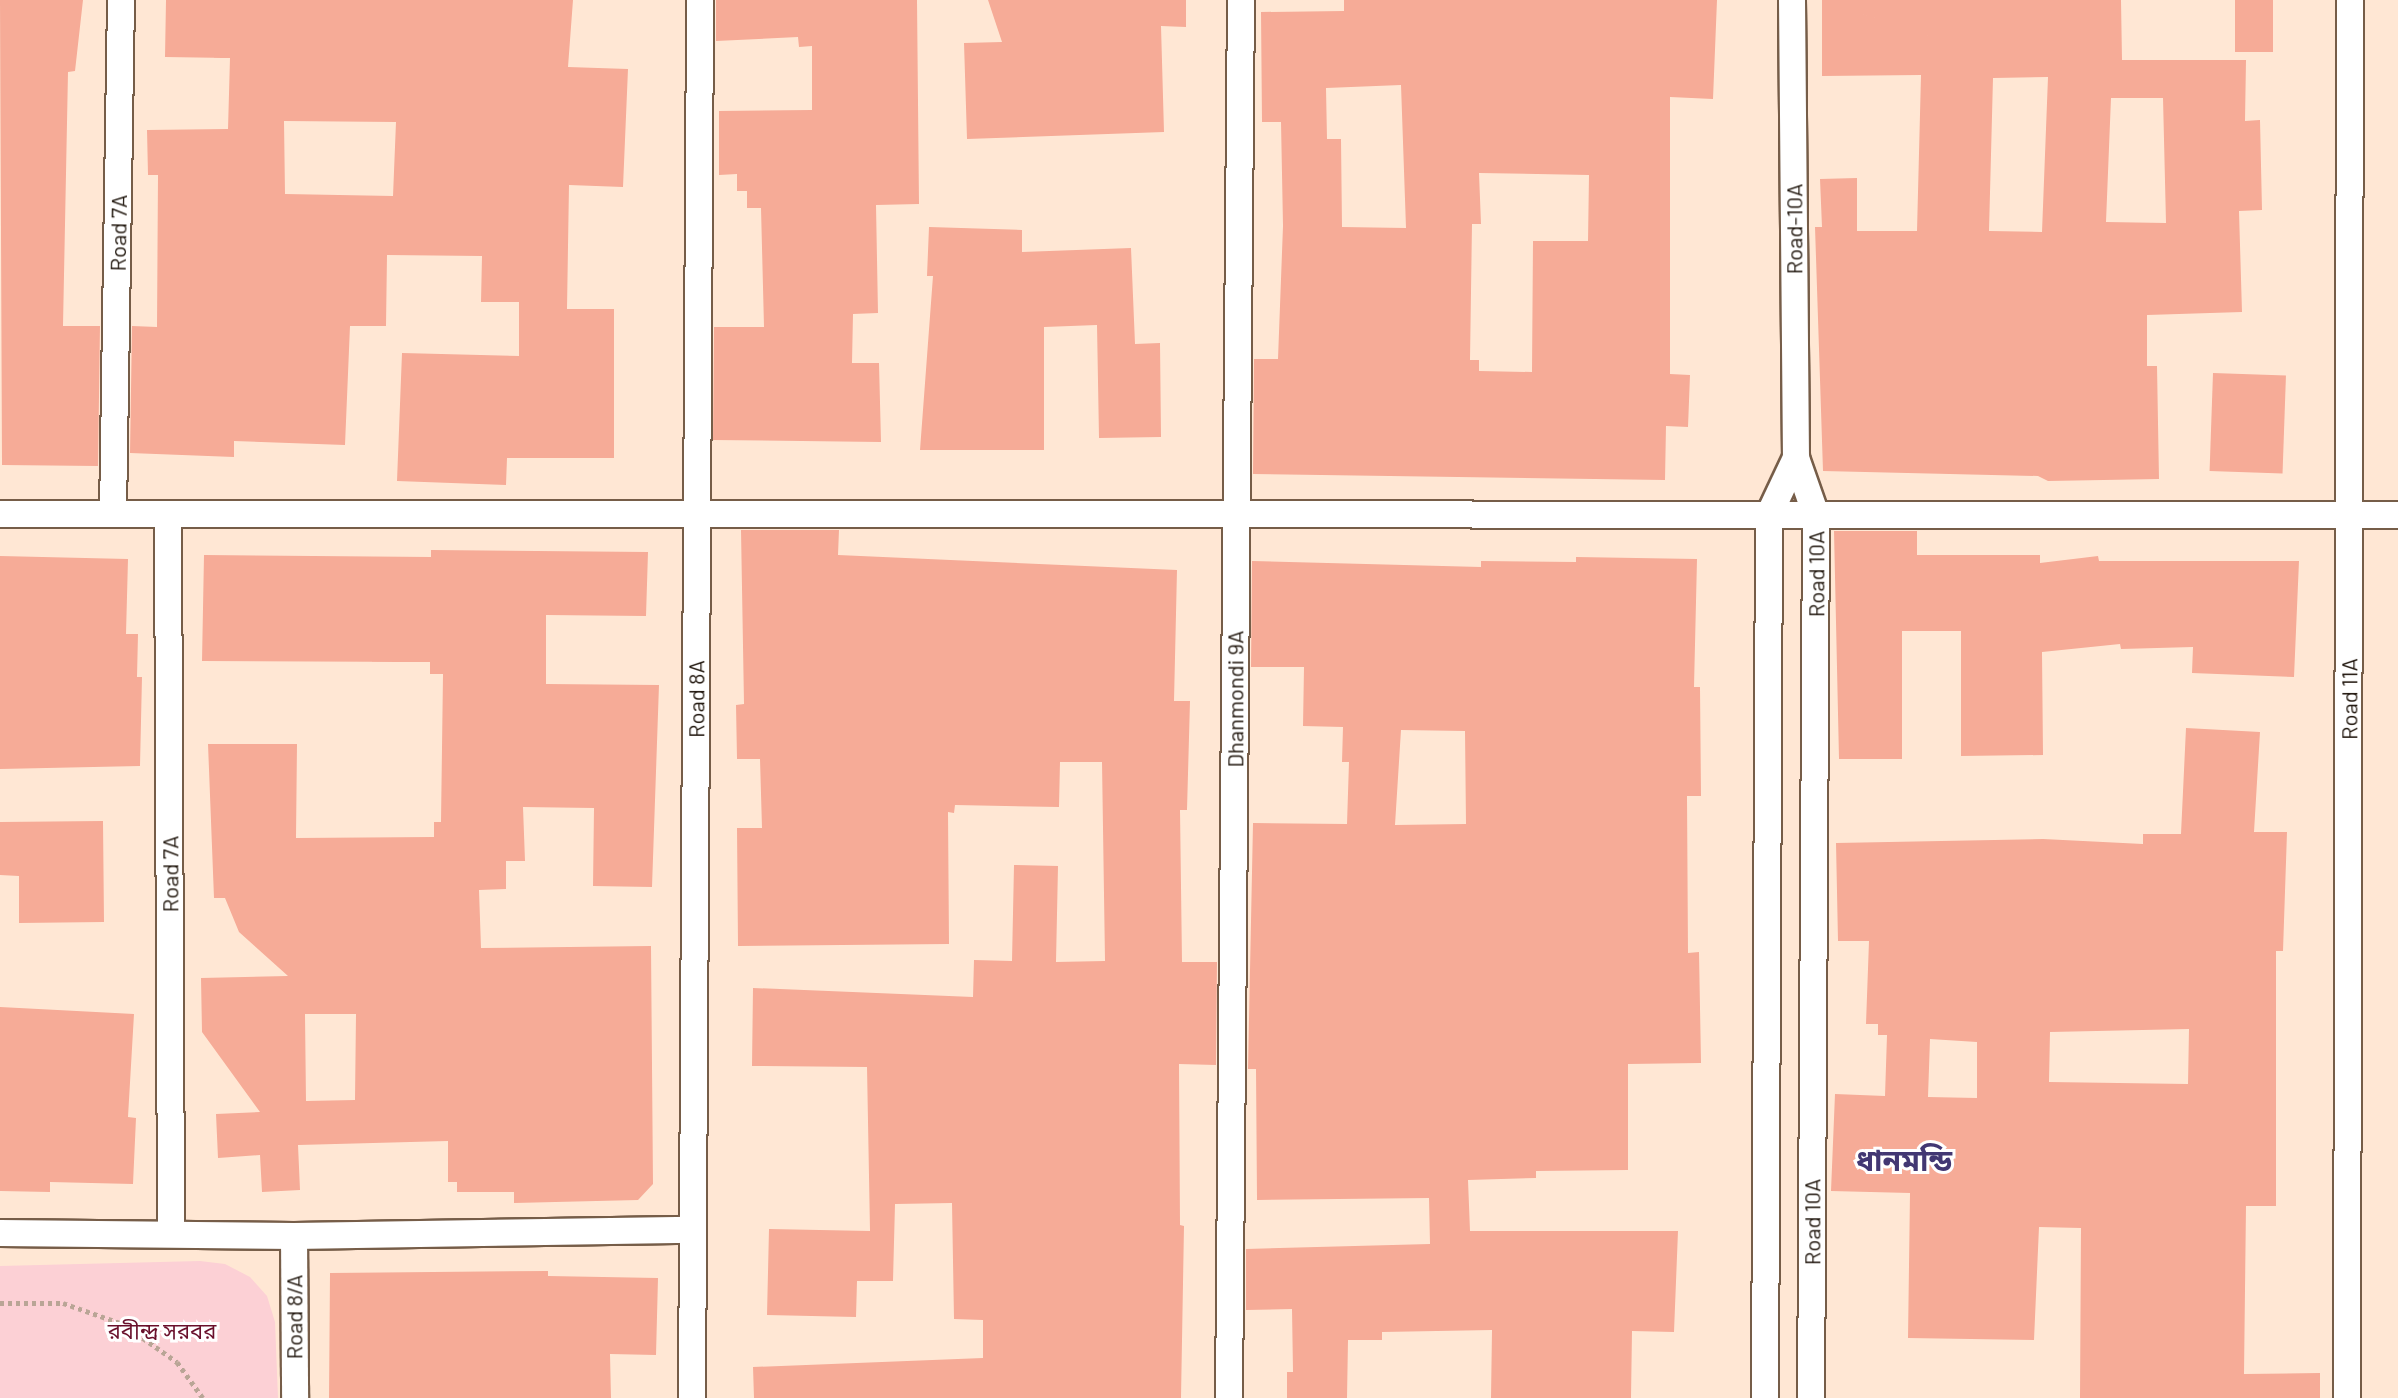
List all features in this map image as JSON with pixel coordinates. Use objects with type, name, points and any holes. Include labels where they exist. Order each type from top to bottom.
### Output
[{"type":"street","name":"Road 7A","points":[[113,514],[121,0]]},
{"type":"street","name":"Road 8A","points":[[692,1398],[700,0]]},
{"type":"street","name":"Dhanmondi 9A","points":[[1229,1398],[1241,0]]},
{"type":"street","name":"Road-10A","points":[[1792,0],[1796,458]]},
{"type":"street","name":"Road 11A","points":[[2347,1398],[2350,0]]},
{"type":"street","name":"Road 10A","points":[[1796,458],[1816,515],[1811,1398]]},
{"type":"street","name":"Road 10A","points":[[1765,1398],[1769,515],[1796,458]]},
{"type":"street","points":[[0,514],[2398,515]]},
{"type":"street","name":"Road 7A","points":[[168,514],[171,1234]]},
{"type":"street","points":[[0,1233],[294,1236],[693,1230]]},
{"type":"street","name":"Road 8/A","points":[[294,1236],[295,1398]]},
{"type":"path","points":[[0,1303],[63,1303],[123,1324],[177,1362],[203,1398]]},
{"type":"green space","name":"রবীন্দ্র সরবর","points":[[200,1261],[225,1264],[250,1277],[267,1296],[275,1322],[278,1398],[0,1398],[0,1266]]},
{"type":"building","points":[[0,0],[83,0],[75,71],[68,72],[63,326],[100,326],[98,466],[2,465]]},
{"type":"building","points":[[166,0],[573,0],[568,67],[628,69],[623,187],[569,185],[567,309],[614,309],[614,458],[507,458],[506,485],[397,481],[402,353],[519,356],[519,302],[481,302],[482,256],[387,255],[386,326],[350,326],[345,445],[234,441],[234,457],[130,453],[132,326],[157,327],[158,175],[148,175],[147,130],[228,129],[230,58],[165,57]],"holes":[[[284,121],[396,122],[393,196],[285,194]]]},
{"type":"building","points":[[716,0],[917,0],[919,204],[876,205],[878,313],[853,314],[852,363],[879,363],[881,442],[713,440],[714,327],[764,327],[761,208],[747,208],[747,191],[737,191],[737,174],[719,175],[719,111],[812,110],[812,46],[799,47],[798,37],[716,41]]},
{"type":"building","points":[[988,0],[1186,0],[1186,27],[1161,26],[1164,132],[967,139],[964,43],[1002,42]]},
{"type":"building","points":[[1344,0],[1717,0],[1713,99],[1670,97],[1670,374],[1690,375],[1688,427],[1666,426],[1665,480],[1253,474],[1254,359],[1278,359],[1283,226],[1281,122],[1262,122],[1261,12],[1344,11]],"holes":[[[1401,85],[1406,228],[1342,227],[1341,139],[1327,139],[1326,88]],[[1479,173],[1589,175],[1588,241],[1533,241],[1532,372],[1479,371],[1479,360],[1470,360],[1472,224],[1481,224]]]},
{"type":"building","points":[[1822,0],[2121,0],[2122,60],[2246,60],[2245,121],[2260,120],[2262,210],[2239,211],[2242,312],[2147,315],[2147,366],[2157,366],[2159,479],[2048,481],[2038,476],[1823,471],[1815,227],[1822,227],[1820,179],[1857,178],[1857,231],[1917,231],[1921,75],[1822,76]],"holes":[[[2048,77],[2042,232],[1989,231],[1993,78]],[[2111,98],[2163,98],[2166,223],[2106,222]]]},
{"type":"building","points":[[2235,0],[2273,0],[2273,52],[2235,52]]},
{"type":"building","points":[[929,227],[1022,230],[1022,252],[1131,248],[1135,344],[1160,343],[1161,437],[1099,438],[1097,325],[1044,327],[1044,450],[920,450],[933,276],[927,276]]},
{"type":"building","points":[[2213,373],[2286,376],[2283,473],[2210,471]]},
{"type":"building","points":[[741,530],[839,530],[838,555],[1177,570],[1174,701],[1190,701],[1187,810],[1180,810],[1182,962],[1217,962],[1216,1065],[1179,1064],[1180,1225],[1184,1226],[1181,1398],[754,1398],[753,1367],[983,1358],[983,1320],[954,1319],[952,1203],[895,1204],[893,1281],[857,1281],[856,1317],[767,1315],[769,1229],[870,1231],[867,1067],[752,1066],[753,988],[973,997],[974,960],[1012,961],[1014,865],[1058,866],[1056,962],[1105,961],[1102,762],[1060,762],[1059,807],[955,805],[954,813],[948,812],[949,944],[738,946],[737,828],[762,828],[760,759],[737,759],[736,705],[744,704]]},
{"type":"building","points":[[1834,531],[1917,531],[1917,555],[2040,555],[2040,563],[2098,556],[2099,561],[2299,561],[2294,677],[2192,673],[2193,647],[2121,649],[2120,644],[2042,652],[2043,755],[1961,756],[1961,631],[1902,631],[1902,759],[1839,759]]},
{"type":"building","points":[[431,550],[648,552],[646,616],[546,615],[546,684],[659,685],[652,887],[593,886],[594,808],[523,807],[525,861],[506,861],[506,889],[479,890],[481,948],[651,946],[653,1184],[638,1200],[514,1203],[514,1192],[457,1192],[457,1182],[448,1182],[448,1141],[298,1145],[300,1190],[262,1192],[260,1155],[218,1158],[216,1114],[260,1112],[202,1032],[201,978],[288,976],[239,932],[225,898],[214,898],[208,744],[297,744],[296,838],[434,837],[434,822],[441,822],[443,674],[430,674],[430,662],[202,661],[204,555],[431,557]],"holes":[[[305,1014],[356,1014],[355,1100],[306,1101]]]},
{"type":"building","points":[[0,556],[128,559],[126,634],[138,634],[137,677],[142,677],[140,766],[0,769]]},
{"type":"building","points":[[1576,557],[1697,559],[1694,687],[1700,687],[1701,796],[1687,796],[1688,953],[1699,952],[1701,1063],[1628,1064],[1628,1170],[1536,1171],[1536,1178],[1468,1180],[1470,1231],[1678,1231],[1674,1332],[1632,1331],[1631,1398],[1491,1398],[1492,1330],[1382,1332],[1382,1340],[1348,1340],[1347,1398],[1287,1398],[1287,1372],[1293,1372],[1292,1309],[1246,1310],[1246,1249],[1430,1244],[1429,1198],[1257,1200],[1256,1069],[1248,1069],[1253,823],[1347,824],[1349,762],[1342,762],[1343,727],[1303,726],[1304,667],[1251,667],[1252,561],[1481,567],[1481,561],[1576,562]],"holes":[[[1401,730],[1465,731],[1466,824],[1395,825]]]},
{"type":"building","points":[[2186,728],[2260,732],[2254,832],[2287,832],[2283,951],[2276,951],[2276,1206],[2246,1206],[2244,1374],[2320,1373],[2320,1398],[2080,1398],[2081,1228],[2039,1227],[2034,1340],[1908,1338],[1910,1193],[1831,1191],[1835,1094],[1885,1096],[1887,1035],[1878,1035],[1878,1024],[1866,1024],[1869,941],[1838,941],[1836,843],[2043,839],[2143,844],[2143,834],[2181,834]],"holes":[[[2189,1029],[2188,1084],[2049,1082],[2050,1032]],[[1930,1039],[1977,1042],[1977,1098],[1928,1097]]]},
{"type":"building","points":[[103,821],[104,922],[19,923],[19,876],[0,875],[0,822]]},
{"type":"building","points":[[0,1007],[134,1014],[128,1117],[136,1118],[133,1184],[50,1182],[50,1192],[0,1191]]},
{"type":"building","points":[[548,1271],[548,1276],[658,1278],[656,1355],[610,1354],[611,1398],[329,1398],[330,1273]]},
{"type":"district","name":"ধানমন্ডি","points":[[1904,1159]]}]
